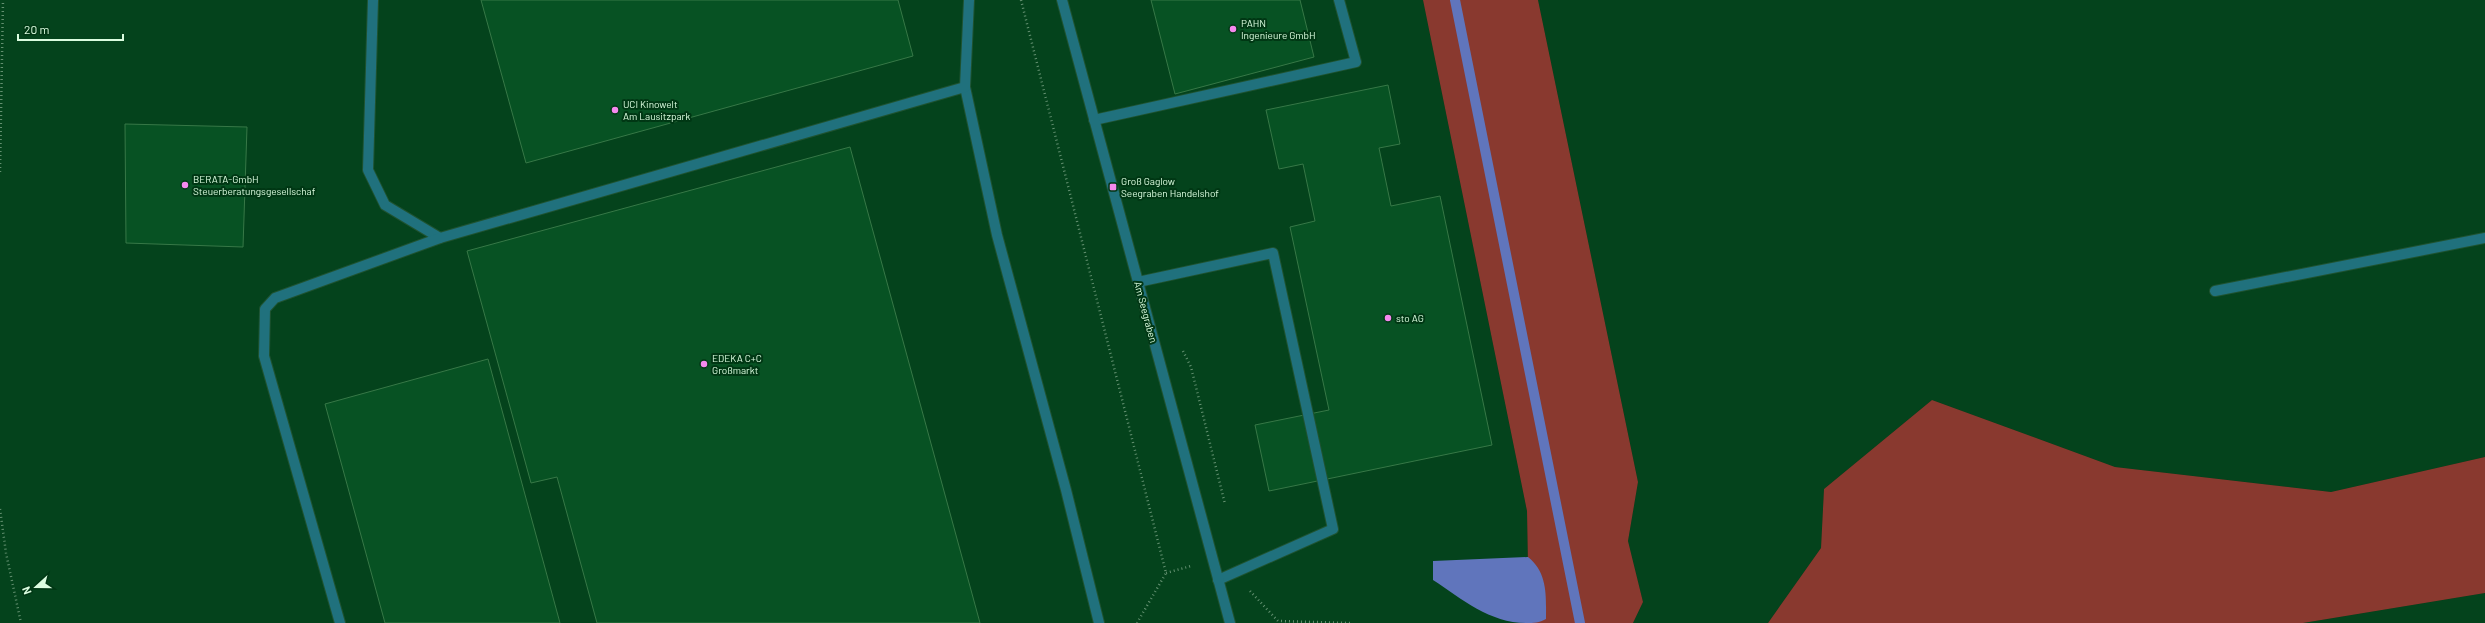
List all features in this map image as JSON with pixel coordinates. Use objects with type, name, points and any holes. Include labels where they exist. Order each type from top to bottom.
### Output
[{"type":"street","points":[[373,0],[368,170],[385,205],[440,238]]},
{"type":"street","points":[[969,0],[965,86],[997,235],[1066,490],[1099,623]]},
{"type":"street","name":"Am Seegraben","points":[[1062,0],[1230,623]]},
{"type":"street","points":[[1094,120],[1356,62],[1339,0]]},
{"type":"street","points":[[340,623],[264,356],[265,309],[275,298],[440,238],[965,86]]},
{"type":"street","points":[[2215,291],[2485,238]]},
{"type":"street","points":[[1138,282],[1273,253],[1333,529],[1218,580]]},
{"type":"path","points":[[0,172],[3,0]]},
{"type":"path","points":[[1021,0],[1166,573],[1137,623]]},
{"type":"path","points":[[1180,346],[1191,367],[1225,506]]},
{"type":"path","points":[[0,508],[6,553],[20,623]]},
{"type":"path","points":[[1242,569],[1250,591],[1278,620],[1350,623]]},
{"type":"shaded area","points":[[0,0],[1423,0],[1527,511],[1529,623],[0,623]]},
{"type":"shaded area","points":[[1423,0],[1538,0],[1638,482],[1628,541],[1643,602],[1633,623],[1529,623],[1527,511]]},
{"type":"shaded area","points":[[1538,0],[2485,0],[2485,457],[2331,492],[2115,467],[1932,400],[1824,489],[1821,548],[1768,623],[1633,623],[1643,602],[1628,541],[1638,482]]},
{"type":"shaded area","points":[[1932,400],[2115,467],[2331,492],[2485,457],[2485,593],[2303,623],[1768,623],[1821,548],[1824,489]]},
{"type":"shaded area","points":[[2485,593],[2485,623],[2303,623]]},
{"type":"water","points":[[1528,557],[1535,563],[1539,570],[1546,593],[1546,619],[1539,622],[1513,622],[1500,619],[1477,609],[1433,580],[1433,561]]},
{"type":"building","name":"UCI Kinowelt Am Lausitzpark","points":[[481,0],[898,0],[913,56],[526,163]]},
{"type":"building","name":"PAHN Ingenieure GmbH","points":[[1151,0],[1300,0],[1314,57],[1175,94]]},
{"type":"building","name":"sto AG","points":[[1388,85],[1400,144],[1379,148],[1391,206],[1440,196],[1492,445],[1269,491],[1255,425],[1329,410],[1290,227],[1315,221],[1303,164],[1279,169],[1266,110]]},
{"type":"building","name":"BERATA-GmbH Steuerberatungsgesellschaf","points":[[125,124],[247,127],[243,247],[126,243]]},
{"type":"building","name":"EDEKA C+C Großmarkt","points":[[850,147],[980,623],[597,623],[557,477],[531,483],[467,251]]},
{"type":"building","points":[[488,359],[560,623],[385,623],[325,404]]},
{"type":"waterway","points":[[1455,0],[1580,623]]},
{"type":"place","name":"PAHN Ingenieure GmbH","points":[[1233,29]]},
{"type":"place","name":"UCI Kinowelt Am Lausitzpark","points":[[615,110]]},
{"type":"place","name":"BERATA-GmbH Steuerberatungsgesellschaf","points":[[185,185]]},
{"type":"place","name":"Groß Gaglow Seegraben Handelshof","points":[[1113,187]]},
{"type":"place","name":"sto AG","points":[[1388,318]]},
{"type":"place","name":"EDEKA C+C Großmarkt","points":[[704,364]]}]
